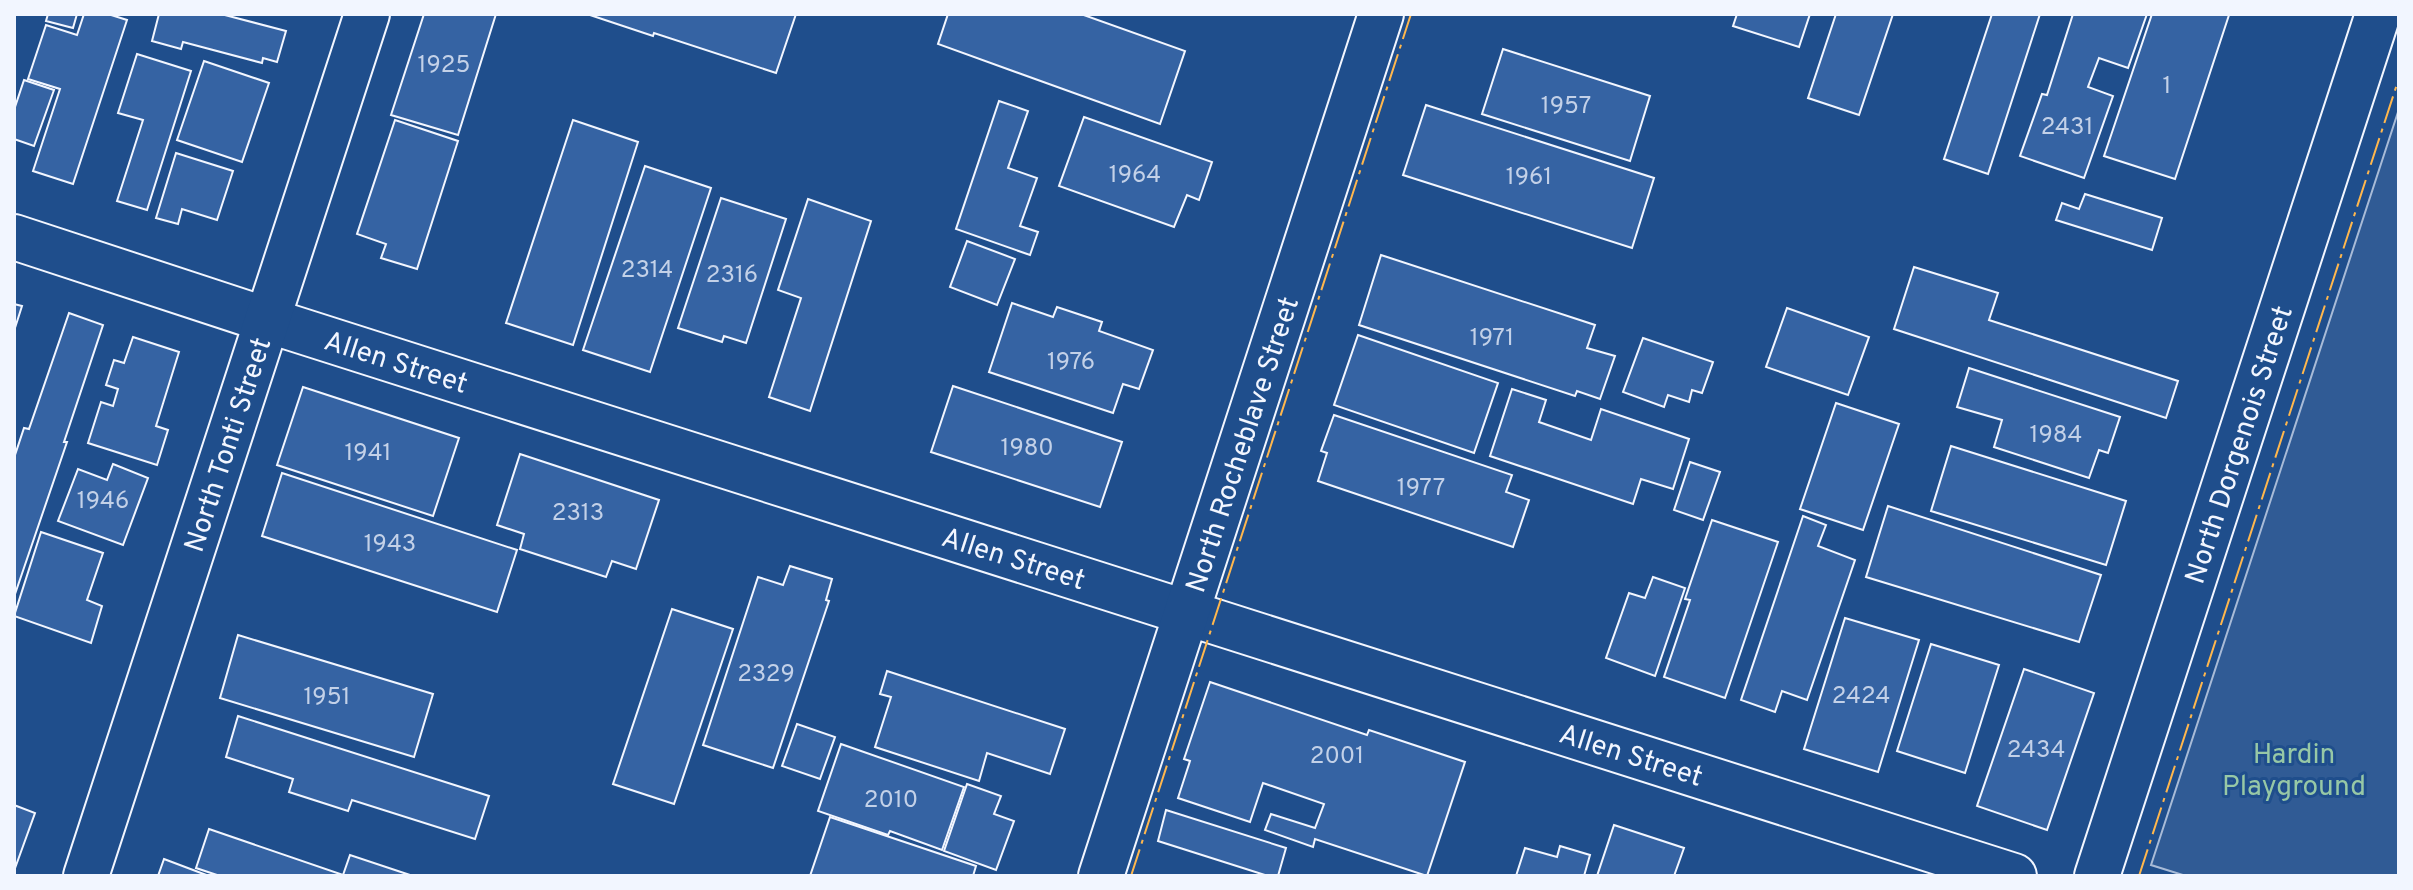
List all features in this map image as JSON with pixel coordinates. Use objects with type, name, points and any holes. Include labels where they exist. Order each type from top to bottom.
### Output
[{"type":"street","name":"North Tonti Street","points":[[86,876],[367,14]]},
{"type":"street","name":"North Rocheblave Street","points":[[1101,876],[1381,14]]},
{"type":"street","name":"North Dorgenois Street","points":[[2097,876],[2378,14]]},
{"type":"street","name":"Allen Street","points":[[14,237],[2014,876]]},
{"type":"shaded area","name":"Hardin Playground","points":[[2399,109],[2399,876],[2186,876],[2151,865]]},
{"type":"building","points":[[48,14],[77,14],[73,28],[46,21]]},
{"type":"building","points":[[84,14],[108,14],[127,20],[73,184],[33,171],[60,89],[28,79],[46,25],[77,35]]},
{"type":"building","points":[[159,14],[221,14],[286,31],[277,62],[263,58],[262,63],[183,42],[181,49],[152,41]]},
{"type":"building","points":[[424,14],[496,14],[458,135],[391,115]]},
{"type":"building","points":[[587,14],[796,14],[776,73]]},
{"type":"building","points":[[948,14],[1081,14],[1185,51],[1160,124],[938,44]]},
{"type":"building","points":[[1737,14],[1810,14],[1799,47],[1733,26]]},
{"type":"building","points":[[1836,14],[1893,14],[1859,115],[1808,98]]},
{"type":"building","points":[[1992,14],[2040,14],[1988,174],[1944,159]]},
{"type":"building","points":[[2073,14],[2147,14],[2128,68],[2099,58],[2088,87],[2113,96],[2084,178],[2020,156],[2042,94],[2047,95]]},
{"type":"building","points":[[2152,14],[2229,15],[2175,179],[2104,156]]},
{"type":"building","points":[[1503,49],[1650,96],[1630,161],[1482,114]]},
{"type":"building","points":[[137,54],[191,71],[147,210],[117,201],[143,120],[118,113]]},
{"type":"building","points":[[204,61],[269,83],[242,162],[177,140]]},
{"type":"building","points":[[24,80],[54,90],[34,146],[14,139],[14,110]]},
{"type":"building","points":[[999,101],[1028,111],[1008,168],[1037,178],[1020,226],[1038,232],[1030,255],[956,229]]},
{"type":"building","points":[[1426,105],[1654,178],[1632,248],[1403,175]]},
{"type":"building","points":[[1084,117],[1212,162],[1199,200],[1187,195],[1174,227],[1059,186]]},
{"type":"building","points":[[395,120],[458,141],[417,269],[381,258],[386,244],[357,234]]},
{"type":"building","points":[[573,120],[638,142],[573,345],[506,323]]},
{"type":"building","points":[[176,153],[233,171],[217,220],[182,209],[178,224],[156,218]]},
{"type":"building","points":[[645,166],[711,188],[650,372],[583,350]]},
{"type":"building","points":[[2085,194],[2162,218],[2152,250],[2056,220],[2062,203],[2079,209]]},
{"type":"building","points":[[721,198],[786,219],[746,343],[724,336],[722,342],[678,328]]},
{"type":"building","points":[[808,199],[871,221],[810,411],[769,397],[801,298],[778,290]]},
{"type":"building","points":[[967,241],[1015,259],[997,305],[950,287]]},
{"type":"building","points":[[1381,255],[1595,325],[1587,348],[1615,356],[1600,399],[1577,391],[1575,396],[1359,325]]},
{"type":"building","points":[[1914,267],[1998,293],[1989,320],[2178,381],[2166,418],[1894,329]]},
{"type":"building","points":[[1012,303],[1053,317],[1057,307],[1102,322],[1099,331],[1153,350],[1139,389],[1123,384],[1113,413],[989,372]]},
{"type":"building","points":[[14,304],[22,306],[14,331]]},
{"type":"building","points":[[1787,308],[1869,337],[1848,395],[1766,367]]},
{"type":"building","points":[[69,313],[103,325],[14,597],[14,458],[24,428],[29,429]]},
{"type":"building","points":[[1358,335],[1498,383],[1474,453],[1334,405]]},
{"type":"building","points":[[133,337],[179,352],[156,426],[168,430],[157,465],[88,443],[101,402],[113,406],[118,389],[106,385],[114,360],[124,363]]},
{"type":"building","points":[[1643,338],[1713,362],[1702,393],[1692,390],[1689,402],[1668,395],[1664,407],[1623,392]]},
{"type":"building","points":[[1969,368],[2120,417],[2108,453],[2099,450],[2089,478],[1994,447],[2002,420],[1957,407]]},
{"type":"building","points":[[953,386],[1122,442],[1100,507],[931,452]]},
{"type":"building","points":[[303,387],[459,438],[433,516],[277,465]]},
{"type":"building","points":[[1512,389],[1546,400],[1539,422],[1591,440],[1601,409],[1689,439],[1673,489],[1641,479],[1633,504],[1490,456]]},
{"type":"building","points":[[1836,403],[1899,424],[1863,530],[1800,509]]},
{"type":"building","points":[[1334,415],[1512,475],[1506,492],[1529,500],[1513,547],[1318,481],[1327,453],[1321,451]]},
{"type":"building","points":[[1951,446],[2126,501],[2106,565],[1931,511]]},
{"type":"building","points":[[520,454],[659,500],[636,569],[612,561],[606,577],[520,549],[524,534],[497,525]]},
{"type":"building","points":[[1690,462],[1720,472],[1703,520],[1674,510]]},
{"type":"building","points":[[113,464],[148,478],[123,545],[58,521],[78,469],[107,480]]},
{"type":"building","points":[[282,473],[517,550],[497,612],[262,536]]},
{"type":"building","points":[[1888,506],[2101,575],[2079,642],[1866,577]]},
{"type":"building","points":[[1803,516],[1826,525],[1818,546],[1855,560],[1807,700],[1782,691],[1775,712],[1741,700]]},
{"type":"building","points":[[1712,520],[1778,542],[1725,698],[1664,677],[1690,600],[1685,599]]},
{"type":"building","points":[[41,532],[103,553],[87,600],[102,606],[91,643],[14,616]]},
{"type":"building","points":[[790,566],[832,579],[826,600],[829,601],[773,768],[703,745],[758,577],[783,585]]},
{"type":"building","points":[[1653,577],[1685,588],[1655,676],[1606,658],[1629,593],[1645,598]]},
{"type":"building","points":[[672,609],[733,629],[674,804],[613,784]]},
{"type":"building","points":[[1845,618],[1919,640],[1878,772],[1804,749]]},
{"type":"building","points":[[238,635],[433,694],[414,757],[220,698]]},
{"type":"building","points":[[1931,644],[1999,665],[1965,773],[1897,751]]},
{"type":"building","points":[[2024,669],[2094,693],[2047,830],[1977,806]]},
{"type":"building","points":[[887,671],[1065,729],[1050,774],[987,753],[979,781],[875,747],[891,697],[880,694]]},
{"type":"building","points":[[1210,682],[1367,735],[1369,730],[1465,762],[1427,876],[1315,839],[1313,847],[1265,830],[1271,814],[1315,828],[1324,804],[1263,783],[1250,822],[1178,798],[1190,761],[1184,759]]},
{"type":"building","points":[[238,716],[489,796],[475,839],[352,800],[348,811],[289,792],[293,779],[226,757]]},
{"type":"building","points":[[797,724],[835,737],[820,779],[782,766]]},
{"type":"building","points":[[841,744],[964,787],[942,850],[890,831],[888,835],[818,811]]},
{"type":"building","points":[[967,784],[1001,796],[994,814],[1014,821],[996,870],[944,851]]},
{"type":"building","points":[[14,805],[35,813],[14,871]]},
{"type":"building","points":[[1166,810],[1286,848],[1278,876],[1268,876],[1158,841]]},
{"type":"building","points":[[830,817],[976,866],[973,876],[810,876]]},
{"type":"building","points":[[1614,825],[1684,848],[1674,876],[1597,876]]},
{"type":"building","points":[[209,829],[343,875],[350,855],[413,876],[220,876],[196,868]]},
{"type":"building","points":[[1560,846],[1590,855],[1584,876],[1516,876],[1525,848],[1557,857]]},
{"type":"building","points":[[164,859],[209,876],[158,876]]},
{"type":"power","points":[[1131,876],[1411,14]]},
{"type":"power","points":[[2139,876],[2399,78]]}]
